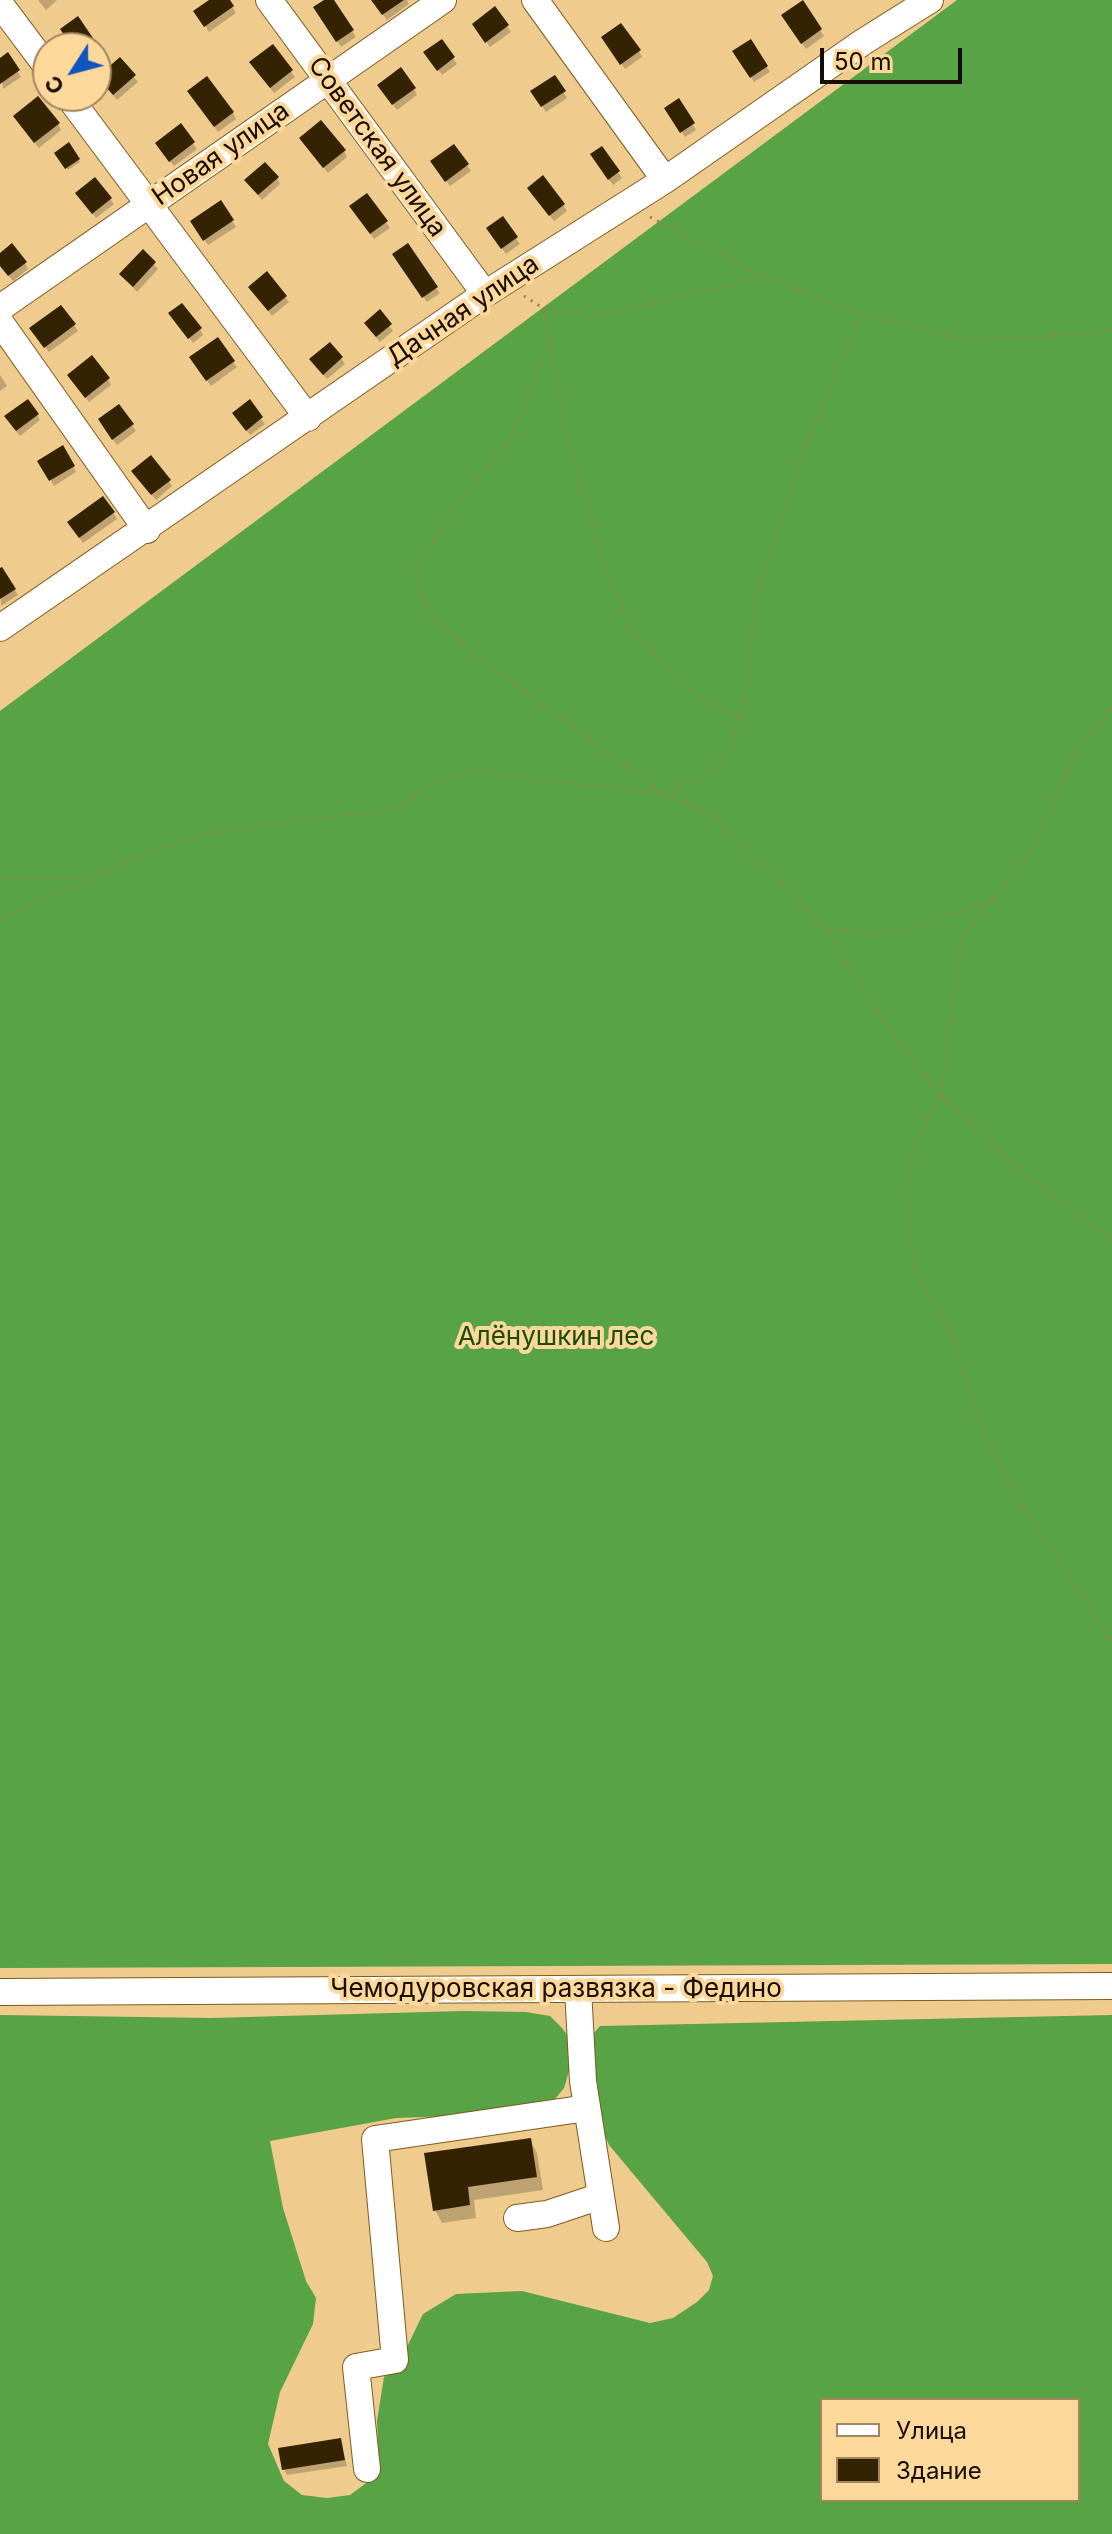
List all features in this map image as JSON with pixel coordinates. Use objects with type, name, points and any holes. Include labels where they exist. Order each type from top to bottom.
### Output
[{"type":"street","name":"Советская улица","points":[[269,0],[327,80],[494,289]]},
{"type":"street","name":"Новая улица","points":[[0,308],[443,0]]},
{"type":"street","points":[[535,0],[665,180]]},
{"type":"street","name":"Дачная улица","points":[[0,628],[494,289],[665,180],[863,42],[930,0]]},
{"type":"street","points":[[0,4],[32,47]]},
{"type":"street","points":[[80,112],[308,418]]},
{"type":"street","points":[[0,322],[147,530]]},
{"type":"street","name":"Чемодуровская развязка - Федино","points":[[0,1992],[1112,1986]]},
{"type":"street","points":[[578,1989],[587,2108],[606,2228]]},
{"type":"street","points":[[367,2469],[356,2367],[395,2360],[375,2139],[587,2108]]},
{"type":"street","points":[[517,2218],[547,2214],[601,2196]]},
{"type":"path","points":[[628,202],[667,228],[764,277],[860,314],[963,339],[1019,339],[1112,330]]},
{"type":"path","points":[[494,289],[543,308],[598,316],[764,277]]},
{"type":"path","points":[[543,308],[571,448],[604,564],[629,627],[691,692],[741,717]]},
{"type":"path","points":[[0,919],[152,851],[222,830],[397,809],[431,783],[476,772],[664,794],[714,770],[726,755],[741,717],[751,663],[756,593],[803,452],[860,314]]},
{"type":"path","points":[[548,343],[511,439],[460,500],[415,571],[427,609],[483,661],[664,794],[713,814],[826,930],[883,1021],[941,1097],[1028,1176],[1112,1240]]},
{"type":"path","points":[[1112,707],[1078,748],[1030,854],[962,937],[941,1097],[921,1130],[907,1173],[906,1228],[922,1286],[949,1325],[976,1415],[1011,1487],[1058,1566],[1112,1642]]},
{"type":"path","points":[[0,879],[90,877]]},
{"type":"path","points":[[826,930],[889,934],[992,900]]},
{"type":"green space","name":"Алёнушкин лес","points":[[957,0],[1112,0],[1112,1964],[0,1968],[0,711]]},
{"type":"green space","points":[[526,2012],[550,2016],[567,2035],[570,2068],[564,2088],[555,2099],[481,2115],[396,2118],[270,2141],[283,2208],[306,2281],[316,2298],[313,2324],[280,2392],[268,2444],[284,2481],[302,2495],[327,2498],[350,2495],[369,2481],[379,2461],[377,2421],[384,2377],[406,2349],[423,2314],[456,2294],[522,2291],[650,2323],[673,2318],[709,2290],[713,2276],[707,2262],[609,2145],[598,2120],[590,2051],[594,2033],[600,2026],[1112,2015],[1112,2534],[0,2534],[0,2015],[211,2018]]},
{"type":"building","points":[[209,0],[230,0],[234,6],[204,27],[193,11]]},
{"type":"building","points":[[324,0],[334,0],[354,30],[336,42],[313,7]]},
{"type":"building","points":[[371,0],[404,0],[382,15]]},
{"type":"building","points":[[803,0],[822,29],[801,44],[781,15]]},
{"type":"building","points":[[495,6],[509,25],[485,43],[472,24]]},
{"type":"building","points":[[78,16],[89,32],[62,32],[60,29]]},
{"type":"building","points":[[621,23],[641,50],[620,65],[601,37]]},
{"type":"building","points":[[442,39],[455,57],[437,71],[423,52]]},
{"type":"building","points":[[751,39],[768,66],[750,78],[732,51]]},
{"type":"building","points":[[273,44],[293,70],[270,88],[249,62]]},
{"type":"building","points":[[8,52],[20,70],[0,84],[0,58]]},
{"type":"building","points":[[120,57],[136,75],[113,95],[112,94],[112,64]]},
{"type":"building","points":[[401,67],[416,88],[392,105],[377,85]]},
{"type":"building","points":[[555,75],[566,91],[541,107],[530,91]]},
{"type":"building","points":[[207,76],[234,112],[214,127],[187,91]]},
{"type":"building","points":[[679,98],[695,123],[680,133],[664,108]]},
{"type":"building","points":[[32,101],[32,112],[51,112],[60,123],[34,143],[13,116]]},
{"type":"building","points":[[321,120],[346,150],[323,168],[299,138]]},
{"type":"building","points":[[181,123],[195,142],[169,162],[155,143]]},
{"type":"building","points":[[69,142],[80,159],[65,169],[54,153]]},
{"type":"building","points":[[454,144],[469,164],[445,182],[430,161]]},
{"type":"building","points":[[602,146],[620,171],[608,180],[590,154]]},
{"type":"building","points":[[265,162],[279,177],[258,195],[244,180]]},
{"type":"building","points":[[543,175],[565,204],[549,216],[527,188]]},
{"type":"building","points":[[95,177],[112,198],[92,214],[75,193]]},
{"type":"building","points":[[367,193],[388,221],[370,234],[349,206]]},
{"type":"building","points":[[221,200],[234,220],[203,241],[190,221]]},
{"type":"building","points":[[503,216],[518,237],[501,249],[486,228]]},
{"type":"building","points":[[12,243],[27,262],[8,276],[0,266],[0,253]]},
{"type":"building","points":[[408,243],[438,287],[422,298],[392,254]]},
{"type":"building","points":[[143,249],[156,262],[133,287],[119,274]]},
{"type":"building","points":[[267,271],[287,296],[268,311],[248,287]]},
{"type":"building","points":[[182,303],[202,328],[188,339],[168,313]]},
{"type":"building","points":[[61,305],[76,324],[44,348],[29,328]]},
{"type":"building","points":[[380,309],[392,324],[376,337],[364,323]]},
{"type":"building","points":[[218,337],[235,361],[206,381],[189,357]]},
{"type":"building","points":[[330,342],[343,357],[323,375],[309,359]]},
{"type":"building","points":[[92,355],[110,378],[85,398],[67,375]]},
{"type":"building","points":[[28,399],[39,414],[16,431],[4,416]]},
{"type":"building","points":[[250,399],[263,417],[246,431],[232,413]]},
{"type":"building","points":[[119,404],[134,424],[112,440],[98,419]]},
{"type":"building","points":[[63,445],[75,466],[49,481],[37,461]]},
{"type":"building","points":[[151,455],[171,480],[151,495],[131,471]]},
{"type":"building","points":[[103,496],[115,512],[79,538],[67,522]]},
{"type":"building","points":[[0,568],[16,589],[0,599]]},
{"type":"building","points":[[531,2138],[537,2177],[468,2187],[470,2205],[433,2211],[424,2153]]},
{"type":"building","points":[[341,2438],[345,2460],[282,2470],[278,2448]]}]
